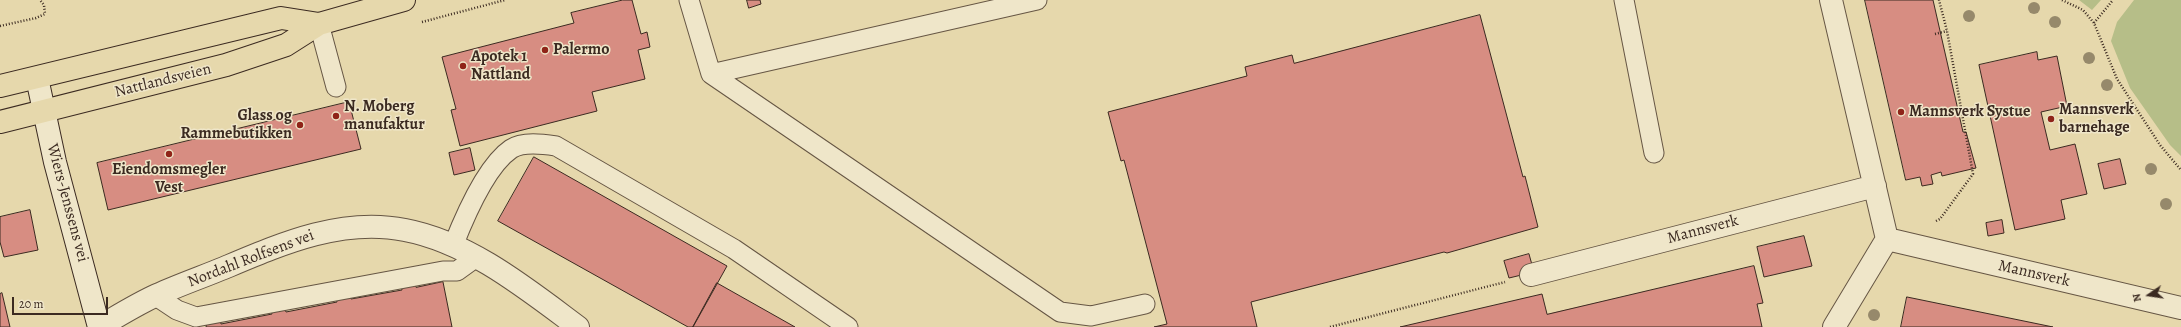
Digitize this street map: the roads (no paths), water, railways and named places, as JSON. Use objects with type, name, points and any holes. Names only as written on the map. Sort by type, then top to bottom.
[{"type":"main road","name":"Nattlandsveien","points":[[0,122],[226,64],[286,45],[319,24],[404,0]]},
{"type":"main road","name":"Nattlandsveien","points":[[0,86],[281,18],[319,24]]},
{"type":"street","points":[[1831,0],[1887,239],[1834,327]]},
{"type":"street","name":"Wiers-Jenssens vei","points":[[37,78],[43,111],[99,327]]},
{"type":"street","name":"Mannsverk","points":[[1531,275],[1875,186]]},
{"type":"street","name":"Nordahl Rolfsens vei","points":[[99,327],[156,296],[280,245],[315,234],[346,228],[380,226],[406,230],[453,246],[530,291],[578,327]]},
{"type":"street","name":"Mannsverk","points":[[1887,239],[2181,308]]},
{"type":"lane","points":[[689,0],[711,74],[1060,312],[1091,316],[1145,304]]},
{"type":"lane","points":[[711,74],[1037,0]]},
{"type":"lane","points":[[1624,0],[1654,153]]},
{"type":"lane","points":[[319,24],[336,87]]},
{"type":"lane","points":[[453,246],[465,215],[495,165],[512,148],[535,143],[556,146],[734,249],[848,327]]},
{"type":"lane","points":[[156,296],[177,310],[196,318],[443,271],[457,271],[475,258]]},
{"type":"place","name":"Palermo","points":[[545,50]]},
{"type":"place","name":"Apotek 1 Nattland","points":[[463,66]]},
{"type":"place","name":"Mannsverk Systue","points":[[1901,112]]},
{"type":"place","name":"N. Moberg manufaktur","points":[[336,116]]},
{"type":"place","name":"Mannsverk barnehage","points":[[2051,119]]},
{"type":"place","name":"Glass og Rammebutikken","points":[[300,125]]},
{"type":"place","name":"Eiendomsmegler Vest","points":[[169,154]]}]
